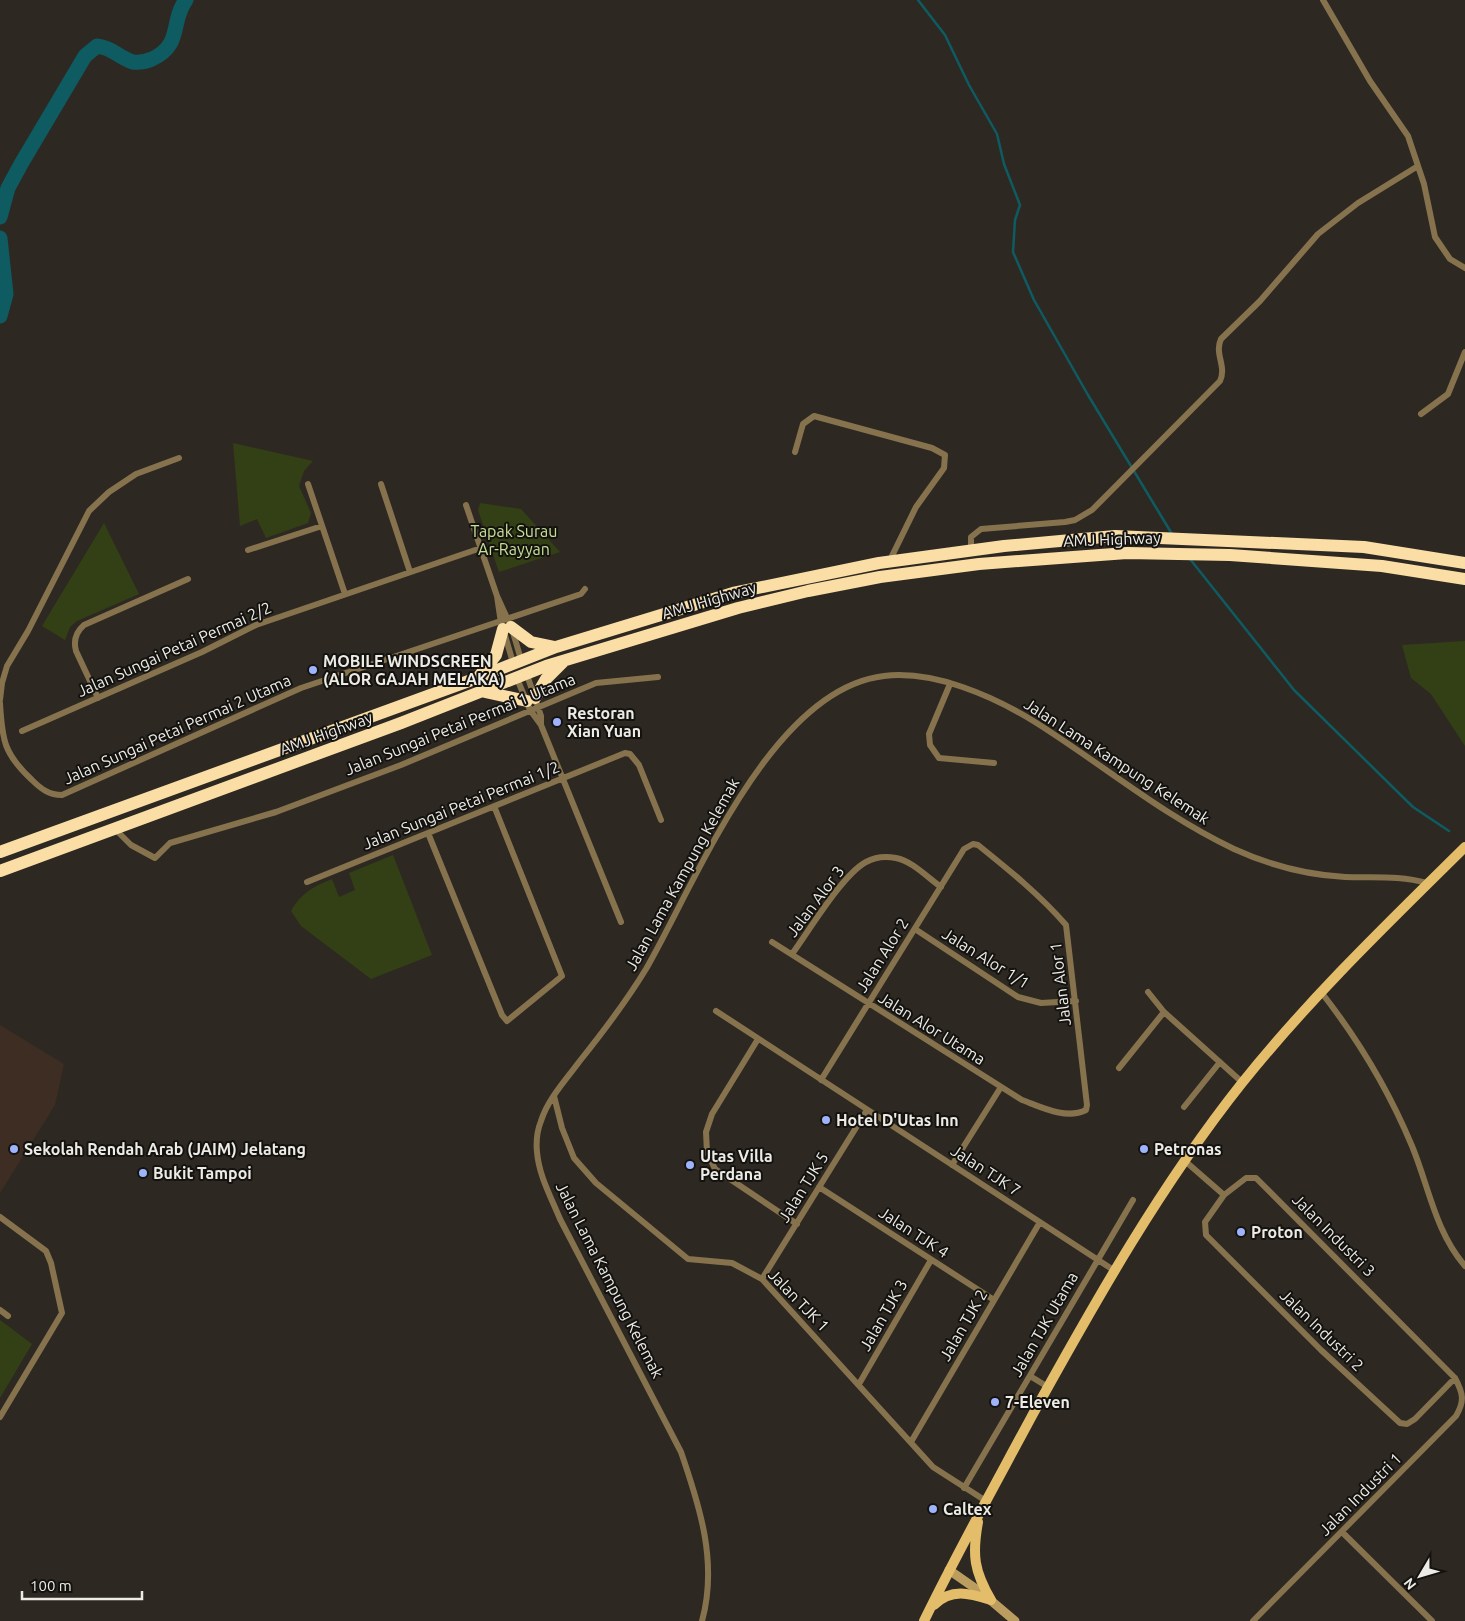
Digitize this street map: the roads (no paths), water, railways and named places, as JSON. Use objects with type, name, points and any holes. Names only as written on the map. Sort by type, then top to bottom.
[{"type":"highway","name":"AMJ Highway","points":[[0,852],[477,678],[556,647],[733,593],[889,562],[971,550],[1115,536],[1364,547],[1465,563]]},
{"type":"highway","name":"AMJ Highway","points":[[0,871],[565,660],[738,608],[808,591],[880,577],[979,564],[1054,557],[1164,553],[1382,566],[1465,579]]},
{"type":"highway","points":[[477,678],[496,655],[505,623],[531,642],[556,647]]},
{"type":"highway","points":[[483,691],[503,694],[533,704],[546,679],[565,660]]},
{"type":"main road","points":[[924,1621],[980,1511],[1048,1387],[1115,1271],[1186,1161],[1243,1083],[1321,992],[1427,883],[1465,847]]},
{"type":"main road","points":[[980,1511],[974,1558],[979,1579],[991,1600]]},
{"type":"main road","points":[[930,1609],[945,1595],[956,1592],[991,1600]]},
{"type":"street","points":[[1323,0],[1366,75],[1408,136],[1418,166],[1435,237],[1450,259],[1465,268]]},
{"type":"street","points":[[971,550],[971,537],[981,529],[1065,522],[1083,516],[1141,463],[1220,382],[1223,368],[1218,345],[1221,339],[1268,292],[1308,244],[1331,222],[1384,186],[1418,166]]},
{"type":"street","points":[[1421,414],[1448,394],[1465,352]]},
{"type":"street","points":[[795,452],[804,424],[814,416],[932,448],[945,455],[944,468],[916,507],[889,562]]},
{"type":"street","points":[[0,702],[2,683],[7,666],[28,631],[89,511],[109,492],[136,474],[179,458]]},
{"type":"street","points":[[308,484],[345,594]]},
{"type":"street","points":[[381,484],[410,572]]},
{"type":"street","points":[[466,505],[522,676],[621,922]]},
{"type":"street","points":[[248,550],[322,526]]},
{"type":"street","name":"Jalan Sungai Petai Permai 2/2","points":[[22,731],[202,652],[256,625],[481,548]]},
{"type":"street","points":[[98,698],[76,651],[74,644],[78,630],[84,625],[188,579]]},
{"type":"street","name":"Jalan Sungai Petai Permai 2 Utama","points":[[0,702],[4,739],[11,760],[45,792],[62,795],[301,688],[505,623],[581,594],[585,589]]},
{"type":"street","points":[[517,661],[533,704]]},
{"type":"street","name":"Jalan Lama Kampung Kelemak","points":[[702,1621],[708,1591],[709,1566],[707,1543],[701,1513],[681,1452],[560,1219],[539,1165],[537,1136],[540,1123],[554,1096],[633,989],[745,788],[789,734],[828,699],[856,683],[870,678],[904,675],[950,684],[977,694],[1033,721],[1154,804],[1250,856],[1277,865],[1313,873],[1344,877],[1406,878],[1427,883]]},
{"type":"street","name":"Jalan Sungai Petai Permai 1 Utama","points":[[114,828],[131,846],[155,858],[170,843],[276,812],[401,765],[533,704],[596,683],[658,677]]},
{"type":"street","points":[[950,684],[929,734],[930,745],[939,758],[994,763]]},
{"type":"street","name":"Jalan Sungai Petai Permai 1/2","points":[[307,882],[625,754],[630,754],[639,765],[661,820]]},
{"type":"street","points":[[428,833],[502,1016],[507,1021],[562,976],[494,806]]},
{"type":"street","name":"Jalan Alor 1","points":[[968,846],[978,845],[1002,864],[1050,906],[1066,924],[1076,1001],[1086,1110]]},
{"type":"street","name":"Jalan Alor 2","points":[[822,1080],[968,846]]},
{"type":"street","name":"Jalan Alor 3","points":[[792,954],[848,877],[864,862],[874,858],[896,858],[906,862],[941,887]]},
{"type":"street","name":"Jalan Alor 1/1","points":[[915,929],[1018,997],[1042,1003],[1076,1001]]},
{"type":"street","name":"Jalan Alor Utama","points":[[772,942],[1022,1100],[1045,1109],[1072,1114],[1086,1110]]},
{"type":"street","points":[[1148,992],[1164,1012],[1243,1083]]},
{"type":"street","points":[[1321,992],[1357,1041],[1396,1109],[1412,1147],[1437,1222],[1451,1248],[1465,1266]]},
{"type":"street","name":"Jalan TJK 7","points":[[716,1011],[1115,1271]]},
{"type":"street","points":[[1119,1068],[1164,1012]]},
{"type":"street","points":[[758,1039],[712,1114],[706,1132],[707,1152],[715,1169],[796,1224]]},
{"type":"street","points":[[1184,1107],[1220,1062]]},
{"type":"street","points":[[952,1165],[1001,1087]]},
{"type":"street","name":"Jalan TJK 1","points":[[554,1096],[562,1128],[574,1158],[596,1183],[688,1259],[732,1263],[762,1279],[933,1467],[986,1501]]},
{"type":"street","name":"Jalan TJK 5","points":[[762,1279],[868,1110]]},
{"type":"street","points":[[1186,1161],[1224,1195]]},
{"type":"street","name":"Jalan Industri 3","points":[[1224,1195],[1246,1178],[1250,1176],[1256,1178],[1455,1378]]},
{"type":"street","name":"Jalan TJK 4","points":[[819,1188],[994,1300]]},
{"type":"street","name":"Jalan Industri 2","points":[[1224,1195],[1205,1222],[1206,1235],[1321,1350],[1400,1423],[1407,1424],[1415,1420],[1455,1378]]},
{"type":"street","name":"Jalan TJK Utama","points":[[964,1488],[1133,1200]]},
{"type":"street","points":[[0,1217],[46,1251],[51,1263],[62,1313],[0,1417]]},
{"type":"street","name":"Jalan TJK 2","points":[[911,1442],[1040,1222]]},
{"type":"street","name":"Jalan TJK 3","points":[[859,1384],[931,1260]]},
{"type":"street","points":[[0,1310],[8,1316]]},
{"type":"street","points":[[1030,1376],[1048,1387]]},
{"type":"street","name":"Jalan Industri 1","points":[[1253,1621],[1456,1416],[1462,1406],[1463,1394],[1455,1378]]},
{"type":"street","points":[[1342,1532],[1432,1621]]},
{"type":"street","points":[[949,1570],[991,1600],[1015,1621]]},
{"type":"waterway","points":[[0,217],[8,188],[85,56],[97,46],[107,48],[133,62],[143,62],[152,59],[168,47],[175,32],[181,8],[186,0]]},
{"type":"waterway","points":[[918,0],[945,35],[969,85],[997,134],[1004,164],[1020,205],[1015,220],[1013,252],[1034,300],[1088,395],[1172,534]]},
{"type":"waterway","points":[[0,238],[6,294],[0,316]]},
{"type":"waterway","points":[[1190,559],[1294,690],[1413,807],[1449,831]]},
{"type":"place","name":"MOBILE WINDSCREEN (ALOR GAJAH MELAKA)","points":[[313,670]]},
{"type":"place","name":"Restoran Xian Yuan","points":[[557,722]]},
{"type":"place","name":"Hotel D'Utas Inn","points":[[826,1120]]},
{"type":"place","name":"Sekolah Rendah Arab (JAIM) Jelatang","points":[[14,1149]]},
{"type":"place","name":"Petronas","points":[[1144,1149]]},
{"type":"place","name":"Utas Villa Perdana","points":[[690,1165]]},
{"type":"place","name":"Bukit Tampoi","points":[[143,1173]]},
{"type":"place","name":"Proton","points":[[1241,1232]]},
{"type":"place","name":"7-Eleven","points":[[995,1402]]},
{"type":"place","name":"Caltex","points":[[933,1509]]},
{"type":"park label","name":"Tapak Surau Ar-Rayyan","points":[[514,540]]}]
